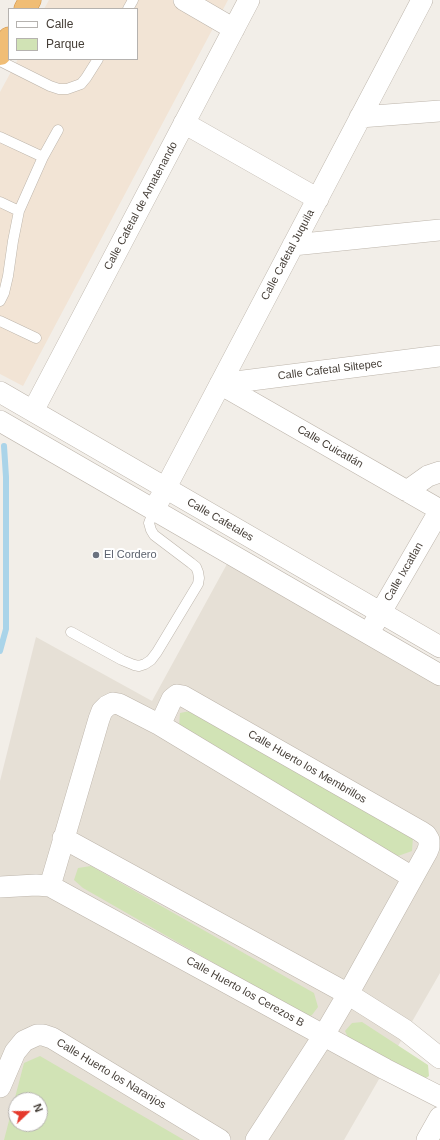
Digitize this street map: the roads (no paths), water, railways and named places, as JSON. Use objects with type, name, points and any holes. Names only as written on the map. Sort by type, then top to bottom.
[{"type":"highway","points":[[0,54],[8,40]]},
{"type":"street","points":[[184,0],[234,29]]},
{"type":"street","name":"Calle Cafetal de Amatenando","points":[[33,411],[249,0]]},
{"type":"street","name":"Calle Cafetal Juquila","points":[[154,510],[422,0]]},
{"type":"street","points":[[360,118],[440,111]]},
{"type":"street","points":[[184,123],[318,199]]},
{"type":"street","points":[[293,245],[440,230]]},
{"type":"street","name":"Calle Cafetal Siltepec","points":[[220,384],[440,356]]},
{"type":"street","name":"Calle Cuicatlán","points":[[220,384],[440,510]]},
{"type":"street","name":"Calle Cafetales","points":[[0,392],[440,647]]},
{"type":"street","points":[[0,421],[440,675]]},
{"type":"street","points":[[407,491],[428,476],[440,472]]},
{"type":"street","name":"Calle Ixcatlan","points":[[369,634],[380,612],[440,510]]},
{"type":"street","name":"Calle Huerto los Membrillos","points":[[160,725],[172,699],[177,696],[182,696],[426,835],[429,840],[427,852],[324,1035]]},
{"type":"street","points":[[0,887],[36,885],[50,886],[98,719],[102,711],[113,703],[119,704],[160,725],[412,878]]},
{"type":"street","points":[[63,838],[348,994],[405,1030],[440,1058]]},
{"type":"street","name":"Calle Huerto los Cerezos B","points":[[50,886],[440,1098]]},
{"type":"street","name":"Calle Huerto los Naranjos","points":[[0,1087],[15,1052],[24,1041],[37,1035],[43,1035],[52,1038],[220,1140]]},
{"type":"street","points":[[256,1140],[324,1035]]},
{"type":"street","points":[[427,1140],[440,1117]]},
{"type":"lane","points":[[0,61],[50,86],[59,89],[67,89],[81,84],[97,60]]},
{"type":"lane","points":[[0,300],[4,293],[8,276],[19,211],[43,157],[58,130]]},
{"type":"lane","points":[[0,136],[43,157]]},
{"type":"lane","points":[[0,202],[19,211]]},
{"type":"lane","points":[[0,321],[36,338]]},
{"type":"lane","points":[[71,632],[134,665],[139,666],[145,664],[151,660],[157,652],[198,584],[199,578],[196,567],[154,535],[149,523],[154,510]]},
{"type":"waterway","points":[[0,651],[6,629],[6,477],[4,446]]},
{"type":"place","name":"El Cordero","points":[[96,555]]}]
